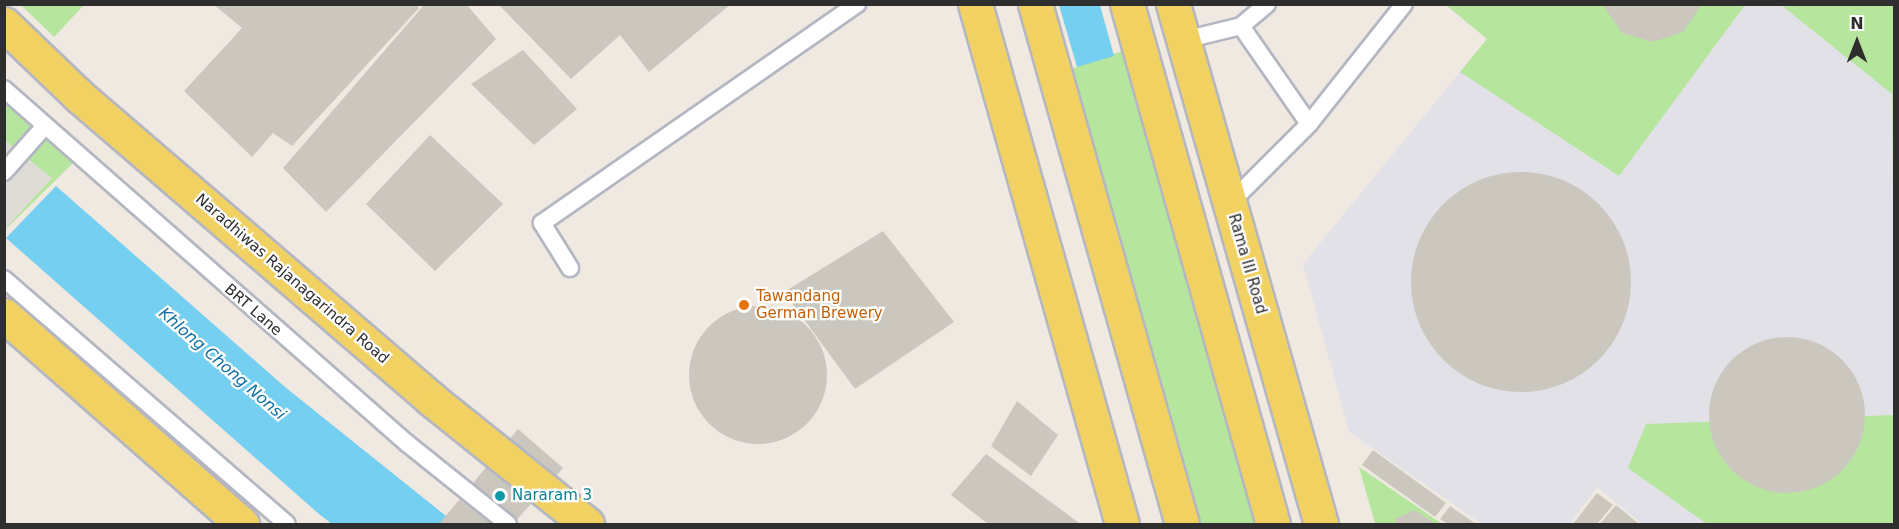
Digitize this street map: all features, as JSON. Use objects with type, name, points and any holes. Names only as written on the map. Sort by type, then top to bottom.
[{"type":"main road","points":[[975,4],[1122,525]]},
{"type":"main road","points":[[1035,4],[1182,525]]},
{"type":"main road","points":[[1127,4],[1273,525]]},
{"type":"main road","name":"Rama III Road","points":[[1173,4],[1321,525]]},
{"type":"main road","name":"Naradhiwas Rajanagarindra Road","points":[[4,24],[79,96],[431,399],[587,525]]},
{"type":"main road","points":[[4,315],[242,525]]},
{"type":"lane","points":[[570,268],[542,223],[857,4]]},
{"type":"lane","points":[[1184,40],[1241,26],[1267,4]]},
{"type":"lane","points":[[1230,203],[1309,124],[1404,4]]},
{"type":"lane","points":[[1241,26],[1309,124]]},
{"type":"lane","name":"BRT Lane","points":[[4,89],[44,127],[508,525]]},
{"type":"lane","points":[[4,172],[44,127]]},
{"type":"lane","points":[[4,279],[287,525]]},
{"type":"shaded area","points":[[1446,5],[1894,5],[1894,524],[1642,524],[1597,487],[1570,524],[1482,524],[1349,432],[1303,264],[1487,39]]},
{"type":"shaded area","points":[[4,140],[52,178],[5,229],[4,229]]},
{"type":"green space","points":[[21,5],[84,5],[54,37]]},
{"type":"green space","points":[[1446,5],[1745,5],[1619,176],[1460,72],[1487,39]]},
{"type":"green space","points":[[1781,5],[1894,5],[1894,323],[1892,94]]},
{"type":"green space","points":[[1145,43],[1279,524],[1185,524],[1065,71]]},
{"type":"green space","points":[[4,97],[74,162],[5,230],[4,230]]},
{"type":"green space","points":[[1894,415],[1894,524],[1707,524],[1628,468],[1646,424]]},
{"type":"green space","points":[[1359,467],[1425,512],[1442,524],[1375,524]]},
{"type":"water","points":[[1059,5],[1100,5],[1114,56],[1077,67]]},
{"type":"water","name":"Khlong Chong Nonsi","points":[[56,186],[285,387],[456,524],[332,524],[319,514],[6,238]]},
{"type":"building","points":[[213,4],[416,4],[419,8],[292,146],[273,133],[252,157],[184,91],[242,28]]},
{"type":"building","points":[[498,4],[731,4],[649,72],[620,35],[571,79]]},
{"type":"building","points":[[1602,4],[1702,4],[1683,32],[1653,42],[1622,33]]},
{"type":"building","points":[[424,5],[467,5],[496,39],[326,212],[283,168]]},
{"type":"building","points":[[523,50],[577,109],[534,145],[471,84]]},
{"type":"building","points":[[430,135],[503,204],[435,271],[366,204]]},
{"type":"building","points":[[1521,172],[1542,174],[1563,180],[1599,204],[1623,240],[1629,261],[1631,282],[1629,303],[1623,324],[1599,360],[1563,384],[1542,390],[1521,392],[1500,390],[1479,384],[1443,360],[1419,324],[1413,303],[1411,282],[1413,261],[1419,240],[1443,204],[1479,180],[1500,174]]},
{"type":"building","points":[[883,231],[954,322],[855,389],[784,292]]},
{"type":"building","points":[[758,306],[784,311],[807,326],[822,349],[827,375],[822,401],[807,424],[784,439],[758,444],[732,439],[709,424],[694,401],[689,375],[694,349],[709,326],[732,311]]},
{"type":"building","points":[[1787,337],[1802,338],[1817,343],[1831,350],[1842,360],[1852,371],[1859,385],[1864,400],[1864,430],[1859,445],[1852,459],[1842,470],[1831,480],[1817,487],[1802,492],[1787,493],[1772,492],[1757,487],[1743,480],[1732,470],[1722,459],[1715,445],[1710,430],[1709,415],[1710,400],[1715,385],[1722,371],[1732,360],[1743,350],[1757,343],[1772,338]]},
{"type":"building","points":[[1017,401],[1058,435],[1031,476],[991,446]]},
{"type":"building","name":"Nararam 3","points":[[518,429],[563,468],[513,524],[439,524]]},
{"type":"building","points":[[1373,450],[1446,503],[1435,517],[1362,465]]},
{"type":"building","points":[[986,454],[1080,524],[988,524],[951,495]]},
{"type":"building","points":[[1597,493],[1613,505],[1597,524],[1573,524]]},
{"type":"building","points":[[1616,505],[1639,524],[1600,524]]},
{"type":"building","points":[[1450,506],[1476,524],[1448,524],[1440,519]]},
{"type":"building","points":[[1415,510],[1436,524],[1396,524],[1395,519]]},
{"type":"place","name":"Tawandang German Brewery","points":[[744,305]]},
{"type":"place","name":"Nararam 3","points":[[500,496]]}]
